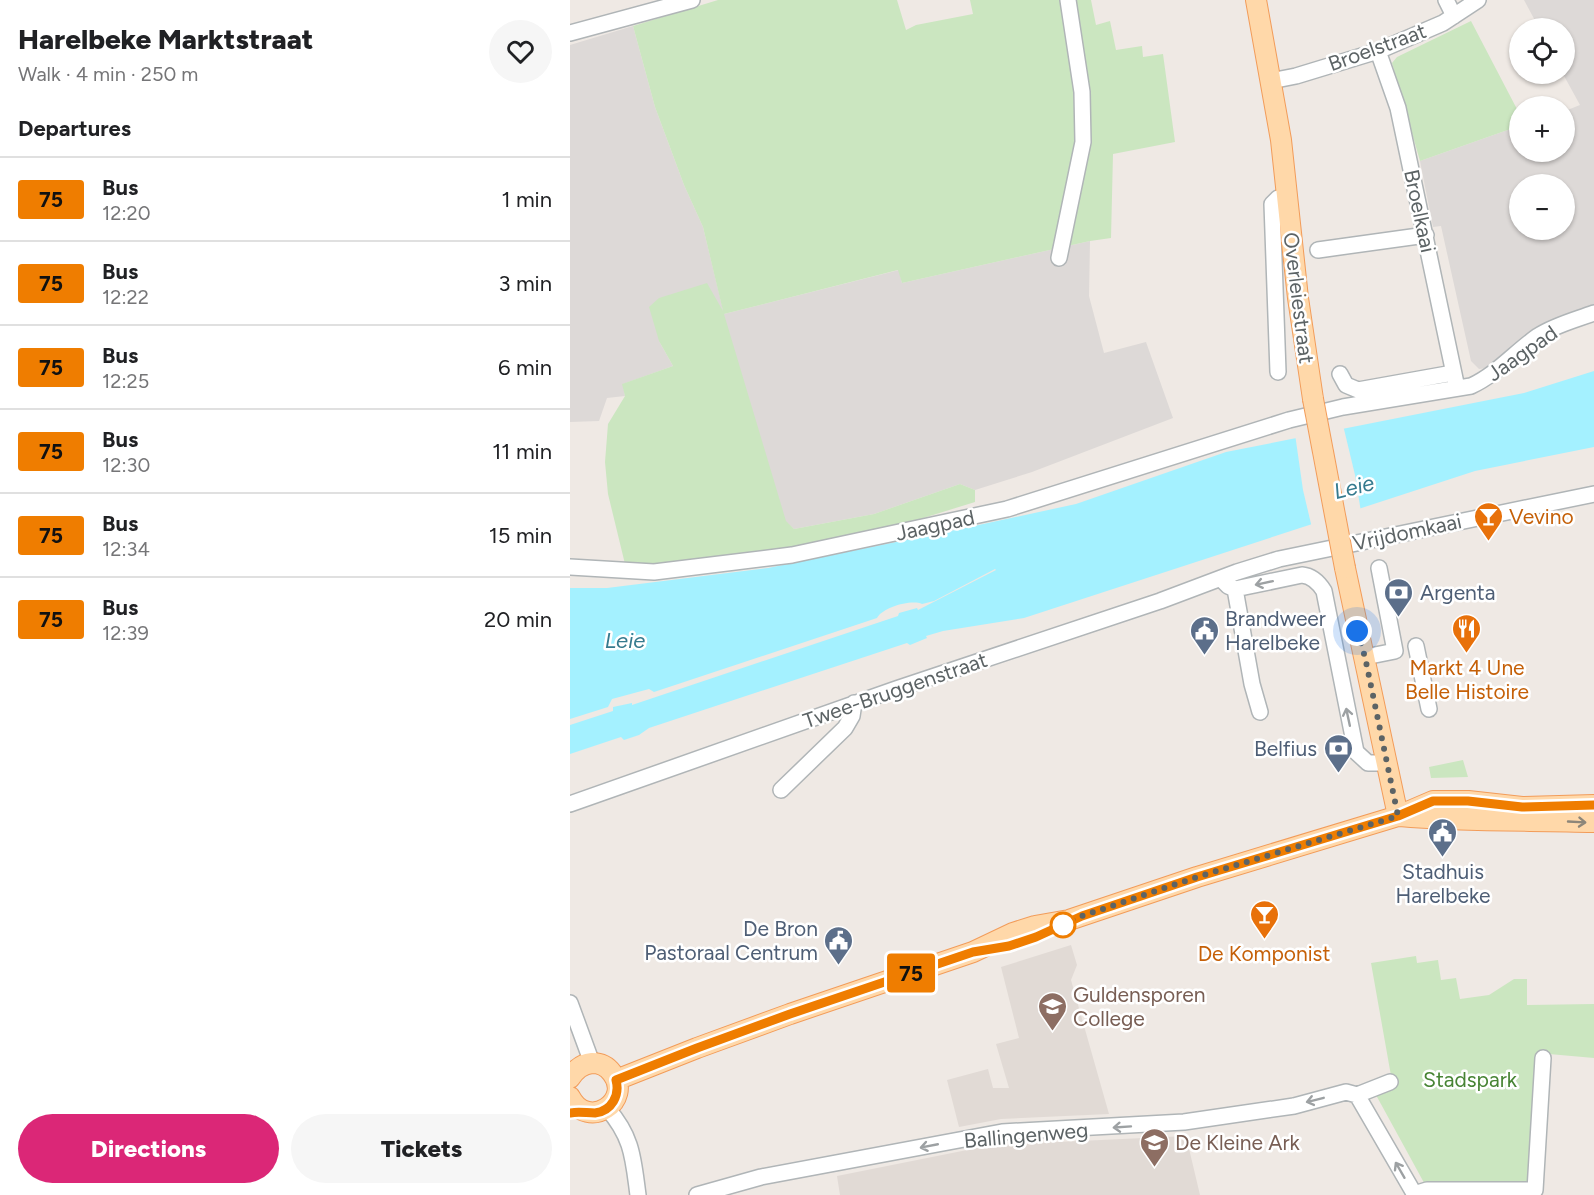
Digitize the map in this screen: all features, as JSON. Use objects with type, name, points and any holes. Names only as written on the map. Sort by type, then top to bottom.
[{"type":"main road","name":"Overleiestraat","points":[[1256,0],[1271,81],[1313,399],[1357,631],[1365,657],[1381,763],[1398,816]]},
{"type":"main road","points":[[616,1080],[790,1014],[973,952],[1006,936],[1035,926],[1082,916],[1197,877],[1398,816],[1433,801],[1468,801],[1522,807],[1594,805]]},
{"type":"main road","points":[[1398,816],[1434,819],[1594,822]]},
{"type":"main road","points":[[570,1097],[577,1112],[594,1113],[607,1108],[616,1097],[616,1080],[607,1067],[592,1063],[579,1067],[571,1076]]},
{"type":"street","points":[[570,33],[692,0]]},
{"type":"street","points":[[1059,258],[1083,142],[1082,92],[1068,0]]},
{"type":"street","points":[[1446,0],[1454,16]]},
{"type":"street","name":"Broelstraat","points":[[1271,81],[1296,76],[1378,51],[1443,23],[1478,0]]},
{"type":"street","name":"Broelkaai","points":[[1378,51],[1398,108],[1457,388]]},
{"type":"street","name":"Overleiestraat","points":[[1278,372],[1272,204],[1278,198],[1287,196]]},
{"type":"street","points":[[1318,250],[1426,236]]},
{"type":"street","name":"Jaagpad","points":[[570,567],[654,572],[792,555],[1007,509],[1289,420],[1343,407],[1472,386],[1485,380],[1540,335],[1557,326],[1594,313]]},
{"type":"street","points":[[1340,374],[1347,385],[1358,390],[1453,373]]},
{"type":"street","name":"Vrijdomkaai","points":[[1221,579],[1279,559],[1594,494]]},
{"type":"street","points":[[1365,657],[1395,651],[1379,568]]},
{"type":"street","points":[[1221,579],[1235,589],[1302,575],[1309,576],[1320,585],[1324,591],[1356,752],[1368,763],[1381,763]]},
{"type":"street","name":"Twee-Bruggenstraat","points":[[570,804],[854,704],[1160,602],[1221,579]]},
{"type":"street","points":[[1235,589],[1252,684],[1260,712]]},
{"type":"street","points":[[1416,646],[1429,709]]},
{"type":"street","points":[[781,790],[845,728],[852,716],[854,704]]},
{"type":"street","points":[[570,1003],[592,1063]]},
{"type":"street","points":[[1358,1095],[1415,1194],[1426,1190],[1535,1190],[1543,1059]]},
{"type":"street","name":"Ballingenweg","points":[[697,1195],[761,1178],[1002,1132],[1185,1122],[1294,1106],[1346,1092],[1358,1095],[1390,1082]]},
{"type":"street","points":[[607,1108],[620,1122],[628,1138],[638,1195]]},
{"type":"shaded area","points":[[1524,0],[1594,0],[1594,307],[1487,368],[1479,369],[1471,361],[1441,226],[1433,227],[1420,161],[1509,130],[1509,162],[1575,162],[1575,107],[1580,105],[1568,84],[1575,84],[1575,18],[1534,18]]},
{"type":"shaded area","points":[[633,26],[655,107],[684,185],[703,227],[724,314],[899,270],[902,283],[1090,241],[1089,296],[1104,353],[1146,342],[1173,418],[1032,472],[975,490],[960,484],[874,514],[794,529],[786,522],[659,341],[673,366],[623,384],[625,396],[607,398],[599,421],[570,422],[570,45]]},
{"type":"shaded area","name":"Guldensporen College","points":[[1071,945],[1077,965],[1071,980],[1109,1114],[1001,1119],[959,1127],[947,1080],[988,1069],[993,1088],[1009,1088],[996,1044],[1019,1038],[1001,967]]},
{"type":"shaded area","points":[[1186,1136],[1200,1195],[840,1195],[837,1176],[992,1145]]},
{"type":"green space","points":[[718,0],[897,0],[906,30],[916,25],[973,14],[970,0],[1091,0],[1096,25],[1110,21],[1116,50],[1142,46],[1143,57],[1163,54],[1175,142],[1113,154],[1111,238],[902,283],[898,270],[724,314],[786,521],[794,529],[874,514],[960,484],[975,490],[975,502],[904,524],[787,548],[682,563],[625,564],[608,494],[605,462],[608,424],[625,396],[622,384],[673,366],[659,341],[649,307],[659,298],[707,283],[723,311],[703,227],[684,185],[655,107],[633,26]]},
{"type":"green space","points":[[1471,21],[1510,96],[1509,130],[1420,161],[1392,63],[1397,57]]},
{"type":"green space","points":[[1463,760],[1468,777],[1431,778],[1429,767]]},
{"type":"green space","name":"Stadspark","points":[[1416,956],[1417,963],[1438,960],[1441,980],[1456,978],[1460,999],[1489,995],[1514,979],[1527,979],[1527,1005],[1594,1004],[1594,1058],[1549,1054],[1538,1191],[1428,1190],[1376,1095],[1393,1087],[1371,963]]},
{"type":"water","name":"Leie","points":[[1594,371],[1594,447],[1475,471],[1024,618],[943,631],[926,636],[927,638],[910,645],[907,643],[649,728],[639,735],[624,740],[621,737],[570,754],[570,725],[613,711],[613,707],[632,703],[632,705],[898,616],[899,613],[917,608],[918,610],[996,570],[934,601],[898,605],[885,610],[877,618],[654,692],[649,689],[612,699],[608,707],[570,719],[570,588],[607,588],[768,568],[960,529],[1076,504],[1226,452],[1524,393]]},
{"type":"pier","points":[[1343,425],[1361,512],[1312,528],[1303,490],[1295,434]]},
{"type":"bus line","name":"75","points":[[570,1113],[585,1111],[594,1113],[611,1105],[616,1097],[618,1087],[616,1080],[790,1014],[973,952],[1009,946],[1036,937],[1082,916],[1197,877],[1398,816],[1433,801],[1468,801],[1522,807],[1594,805]]},
{"type":"place","name":"Vevino","points":[[1488,542]]},
{"type":"place","name":"Argenta","points":[[1399,618]]},
{"type":"place","name":"Markt 4 Une Belle Histoire","points":[[1467,654]]},
{"type":"place","name":"Brandweer Harelbeke","points":[[1204,656]]},
{"type":"place","name":"Belfius","points":[[1338,774]]},
{"type":"place","name":"Stadhuis Harelbeke","points":[[1443,858]]},
{"type":"place","name":"De Komponist","points":[[1264,940]]},
{"type":"place","name":"De Bron Pastoraal Centrum","points":[[839,966]]},
{"type":"place","name":"Guldensporen College","points":[[1052,1032]]},
{"type":"place","name":"De Kleine Ark","points":[[1154,1168]]},
{"type":"route","points":[[1063,925],[1082,916],[1197,877],[1398,816],[1365,657],[1357,631]]}]
